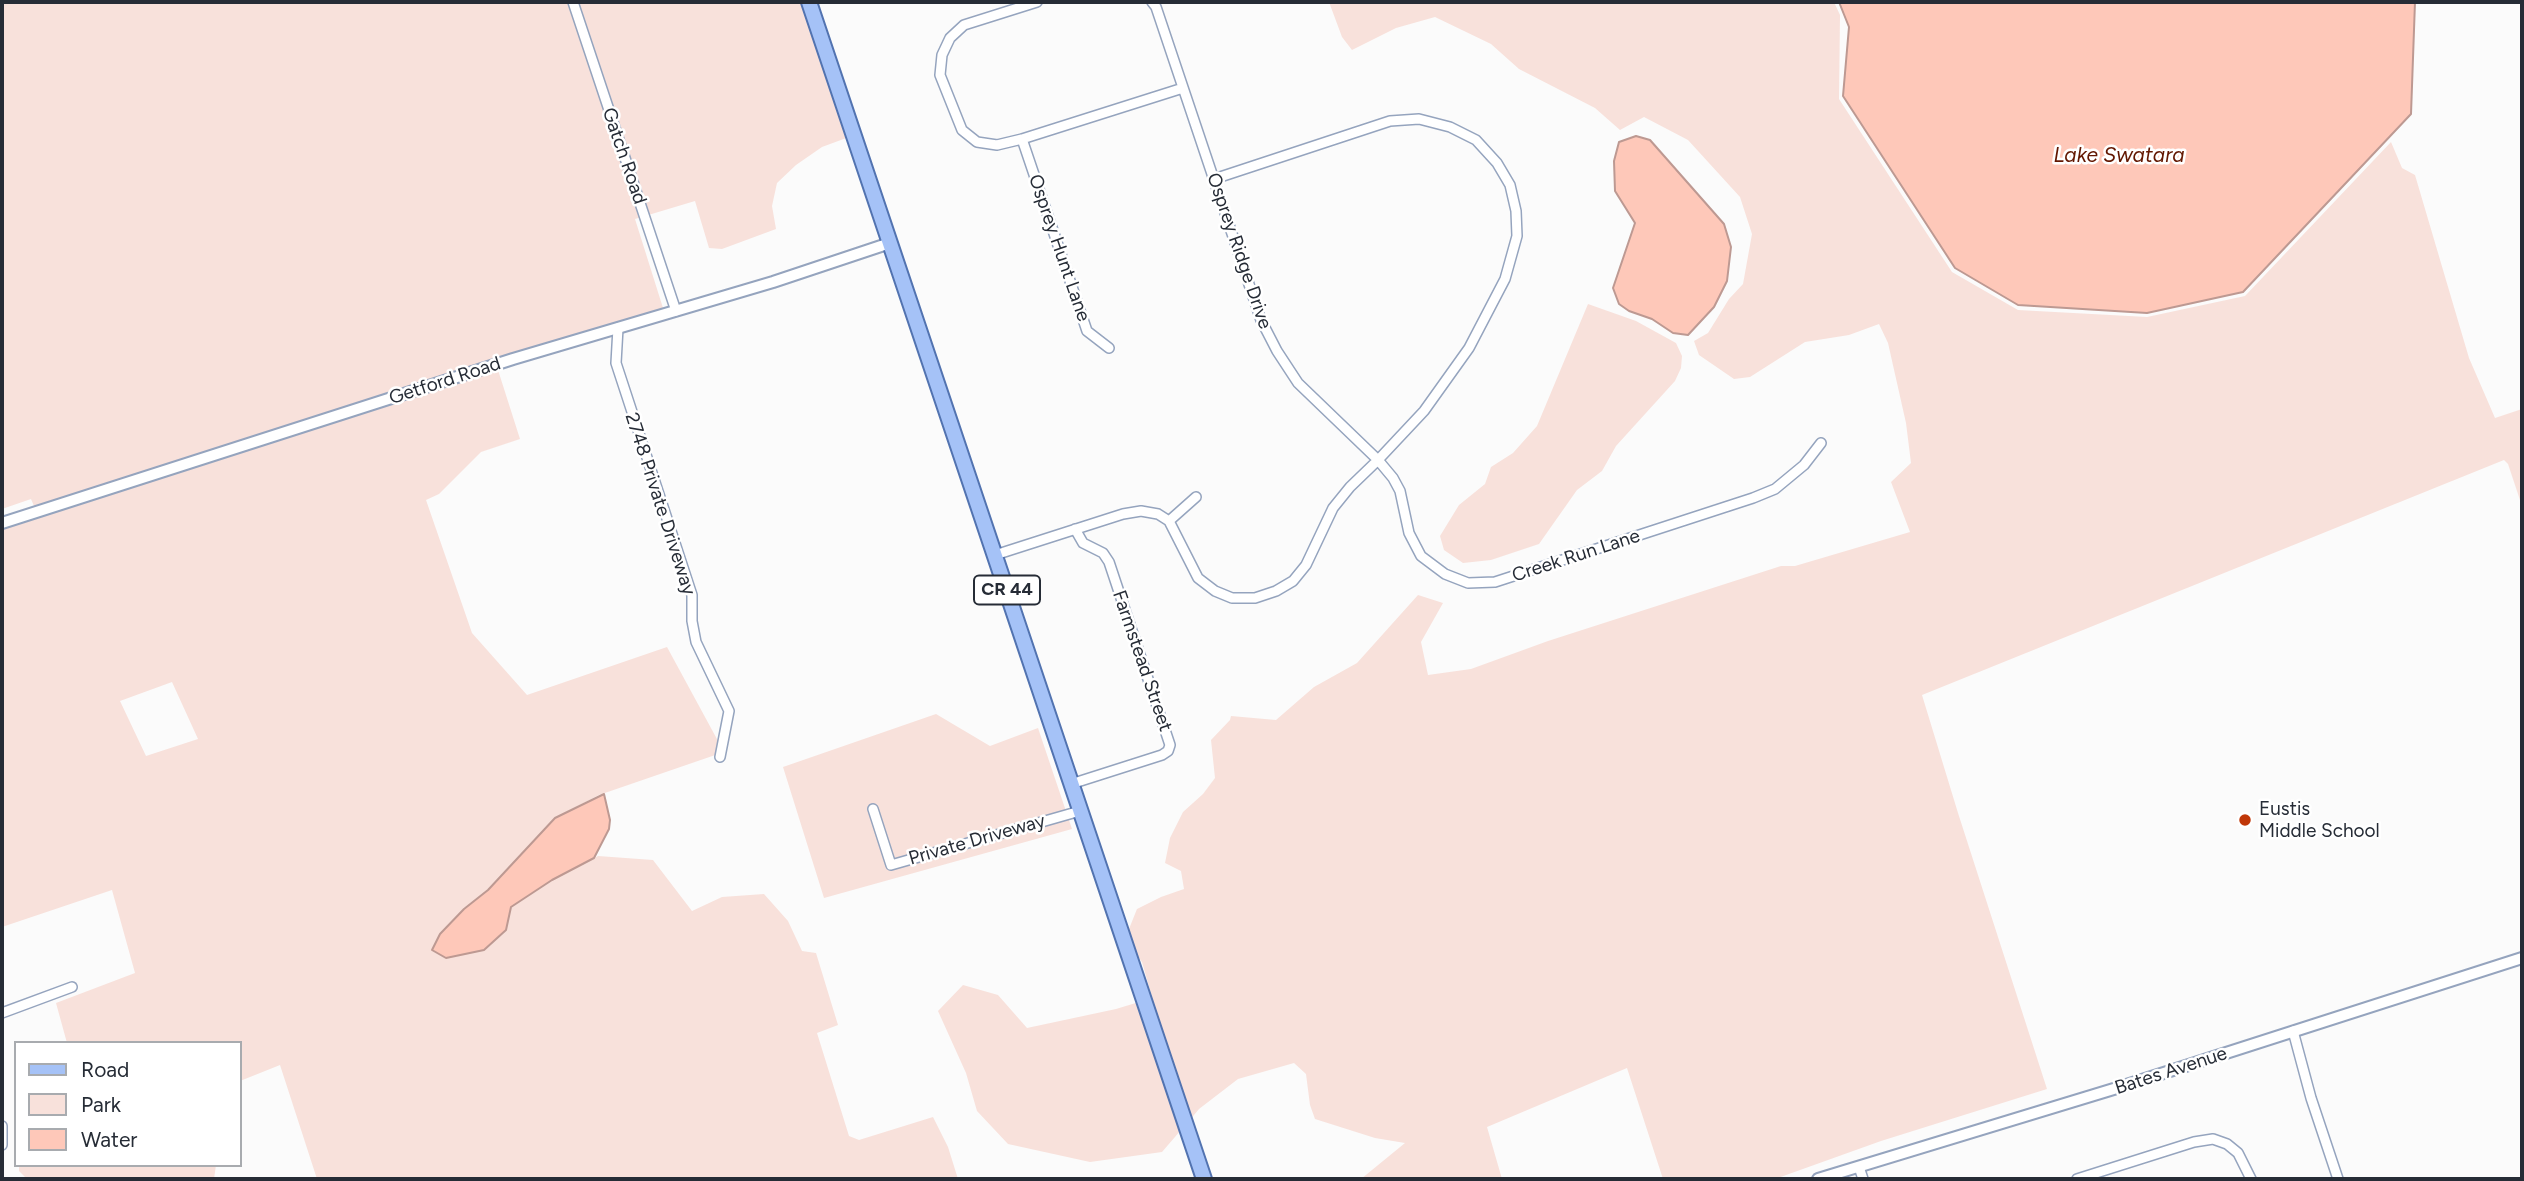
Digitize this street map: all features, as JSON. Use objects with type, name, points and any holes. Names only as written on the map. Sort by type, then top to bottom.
[{"type":"main road","name":"CR 44","points":[[809,2],[1204,1179]]},
{"type":"street","name":"Gatch Road","points":[[573,2],[676,310]]},
{"type":"street","points":[[1037,2],[964,25],[950,38],[942,55],[940,75],[962,130],[977,142],[997,145],[1022,139],[1183,88]]},
{"type":"street","name":"Osprey Ridge Drive","points":[[1152,2],[1156,7],[1261,320],[1298,383],[1378,460]]},
{"type":"street","points":[[995,555],[1123,514],[1141,511],[1158,514],[1169,521],[1198,578],[1215,591],[1232,598],[1255,598],[1276,592],[1293,581],[1306,565],[1333,508],[1424,411],[1469,348],[1505,279],[1517,236],[1516,211],[1510,185],[1497,163],[1476,140],[1450,127],[1419,119],[1390,121],[1213,179]]},
{"type":"street","name":"Osprey Hunt Lane","points":[[1022,139],[1087,331],[1109,348]]},
{"type":"street","name":"Getford Road","points":[[2,523],[513,359],[890,243]]},
{"type":"street","name":"2748 Private Driveway","points":[[618,328],[616,363],[692,594],[692,621],[696,642],[729,711],[720,757]]},
{"type":"street","name":"Creek Run Lane","points":[[1378,460],[1400,491],[1409,533],[1421,556],[1444,574],[1468,583],[1495,582],[1775,489],[1804,465],[1821,443]]},
{"type":"street","points":[[1169,521],[1196,497]]},
{"type":"street","name":"Farmstead Street","points":[[1072,784],[1162,755],[1168,751],[1170,745],[1109,562],[1103,553],[1083,543],[1075,529]]},
{"type":"street","name":"Private Driveway","points":[[873,809],[891,865],[1080,811]]},
{"type":"street","name":"Bates Avenue","points":[[1818,1179],[2118,1088],[2522,958]]},
{"type":"street","points":[[2,1013],[72,987]]},
{"type":"street","points":[[2293,1031],[2338,1179]]},
{"type":"street","points":[[2,1126],[2,1143]]},
{"type":"street","points":[[2077,1179],[2194,1142],[2213,1139],[2227,1144],[2238,1153],[2251,1179]]},
{"type":"street","points":[[1859,1167],[1863,1179]]},
{"type":"green space","points":[[2,2],[804,2],[849,137],[822,147],[796,165],[777,183],[772,206],[776,229],[722,249],[709,248],[695,201],[635,219],[663,308],[34,506],[31,499],[2,509]]},
{"type":"green space","points":[[1329,2],[1834,2],[1840,15],[1839,99],[1952,272],[2018,310],[2147,317],[2245,296],[2391,142],[2402,168],[2415,175],[2469,358],[2495,418],[2522,409],[2522,506],[2508,464],[2504,460],[1922,695],[2047,1089],[1881,1141],[1775,1179],[1663,1179],[1627,1068],[1487,1127],[1502,1179],[1361,1179],[1405,1143],[1375,1138],[1315,1119],[1310,1105],[1306,1074],[1294,1063],[1238,1079],[1199,1109],[1189,1121],[1149,999],[1152,997],[1142,962],[1132,948],[1129,929],[1137,909],[1184,889],[1181,871],[1165,863],[1170,838],[1183,812],[1203,794],[1215,778],[1211,740],[1231,716],[1276,720],[1314,687],[1357,663],[1418,595],[1443,603],[1421,642],[1428,675],[1471,669],[1548,641],[1781,566],[1795,566],[1910,532],[1891,482],[1911,463],[1906,423],[1888,343],[1879,324],[1849,335],[1805,342],[1750,377],[1734,379],[1699,355],[1694,341],[1708,333],[1729,299],[1743,284],[1752,234],[1740,197],[1688,140],[1644,117],[1620,130],[1595,108],[1519,69],[1491,44],[1435,17],[1396,28],[1352,50],[1342,37]]},
{"type":"green space","points":[[1588,304],[1636,321],[1676,343],[1682,356],[1681,368],[1675,381],[1616,446],[1602,471],[1577,490],[1539,544],[1491,560],[1463,563],[1444,550],[1440,536],[1459,505],[1485,484],[1491,467],[1513,453],[1537,426]]},
{"type":"green space","points":[[498,370],[520,439],[481,452],[439,494],[426,500],[472,633],[527,695],[667,647],[724,752],[599,795],[555,818],[488,890],[464,909],[506,930],[511,907],[552,880],[598,856],[653,860],[692,911],[722,897],[764,894],[788,921],[802,951],[816,953],[838,1025],[817,1033],[849,1136],[859,1140],[933,1117],[948,1147],[958,1179],[317,1179],[280,1065],[242,1080],[242,1041],[66,1041],[56,1003],[135,973],[112,890],[2,927],[2,529]],"holes":[[[172,682],[198,739],[146,756],[120,701]]]},
{"type":"green space","points":[[936,714],[990,746],[1038,728],[1072,829],[824,898],[783,767]]},
{"type":"green space","points":[[963,985],[998,995],[1027,1028],[1139,1002],[1181,1130],[1162,1152],[1090,1162],[1008,1144],[977,1111],[966,1073],[938,1011]]},
{"type":"green space","points":[[19,1167],[216,1167],[214,1179],[27,1179],[19,1171]]},
{"type":"water","name":"Lake Swatara","points":[[1839,2],[2415,2],[2411,114],[2243,292],[2147,313],[2018,305],[1955,268],[1843,96],[1849,27]]},
{"type":"water","points":[[1636,136],[1650,140],[1724,224],[1731,247],[1727,281],[1714,307],[1688,335],[1673,333],[1652,319],[1629,311],[1619,304],[1613,288],[1635,223],[1615,191],[1614,161],[1619,142]]},
{"type":"water","points":[[604,794],[610,820],[609,829],[594,858],[552,880],[511,907],[506,930],[484,950],[446,958],[432,950],[440,934],[464,909],[488,890],[555,818]]},
{"type":"place","name":"Eustis Middle School","points":[[2245,820]]}]
